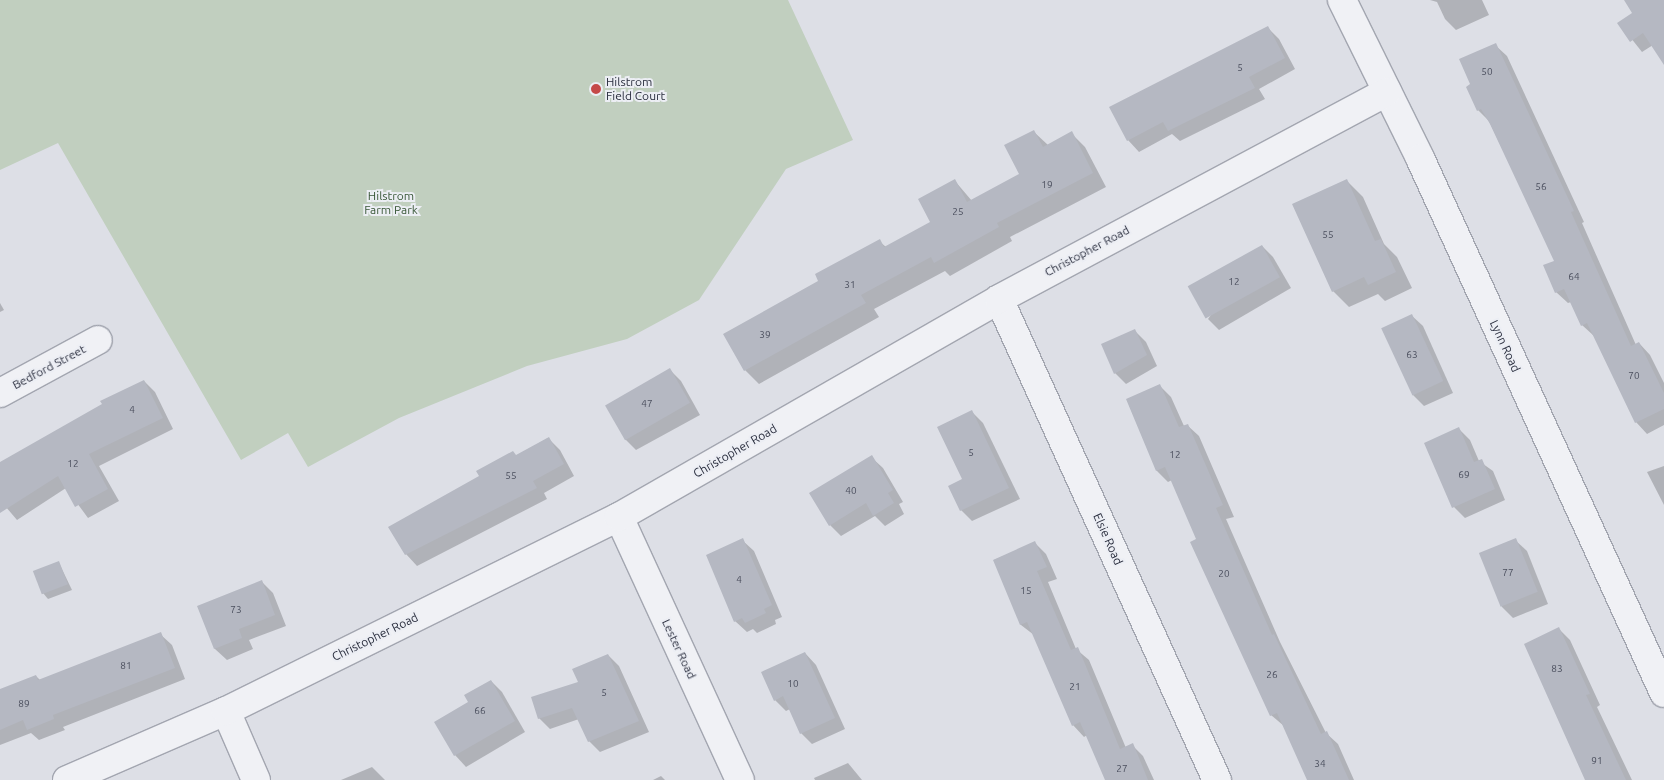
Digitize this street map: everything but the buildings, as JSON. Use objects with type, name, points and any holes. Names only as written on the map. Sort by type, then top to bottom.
[{"type":"street","name":"Lynn Road","points":[[1342,0],[1387,92],[1664,693]]},
{"type":"street","name":"Christopher Road","points":[[67,780],[226,711],[618,517],[999,298],[1387,92]]},
{"type":"street","name":"Elsie Road","points":[[999,298],[1217,780]]},
{"type":"street","name":"Bedford Street","points":[[0,393],[98,340]]},
{"type":"street","name":"Lester Road","points":[[618,517],[740,780]]},
{"type":"street","points":[[226,711],[256,780]]},
{"type":"green space","name":"Hilstrom Farm Park","points":[[0,0],[788,0],[853,140],[786,169],[699,300],[627,339],[527,366],[399,418],[308,467],[288,433],[241,460],[58,143],[0,170]]},
{"type":"place","name":"Hilstrom Field Court","points":[[596,89]]}]
